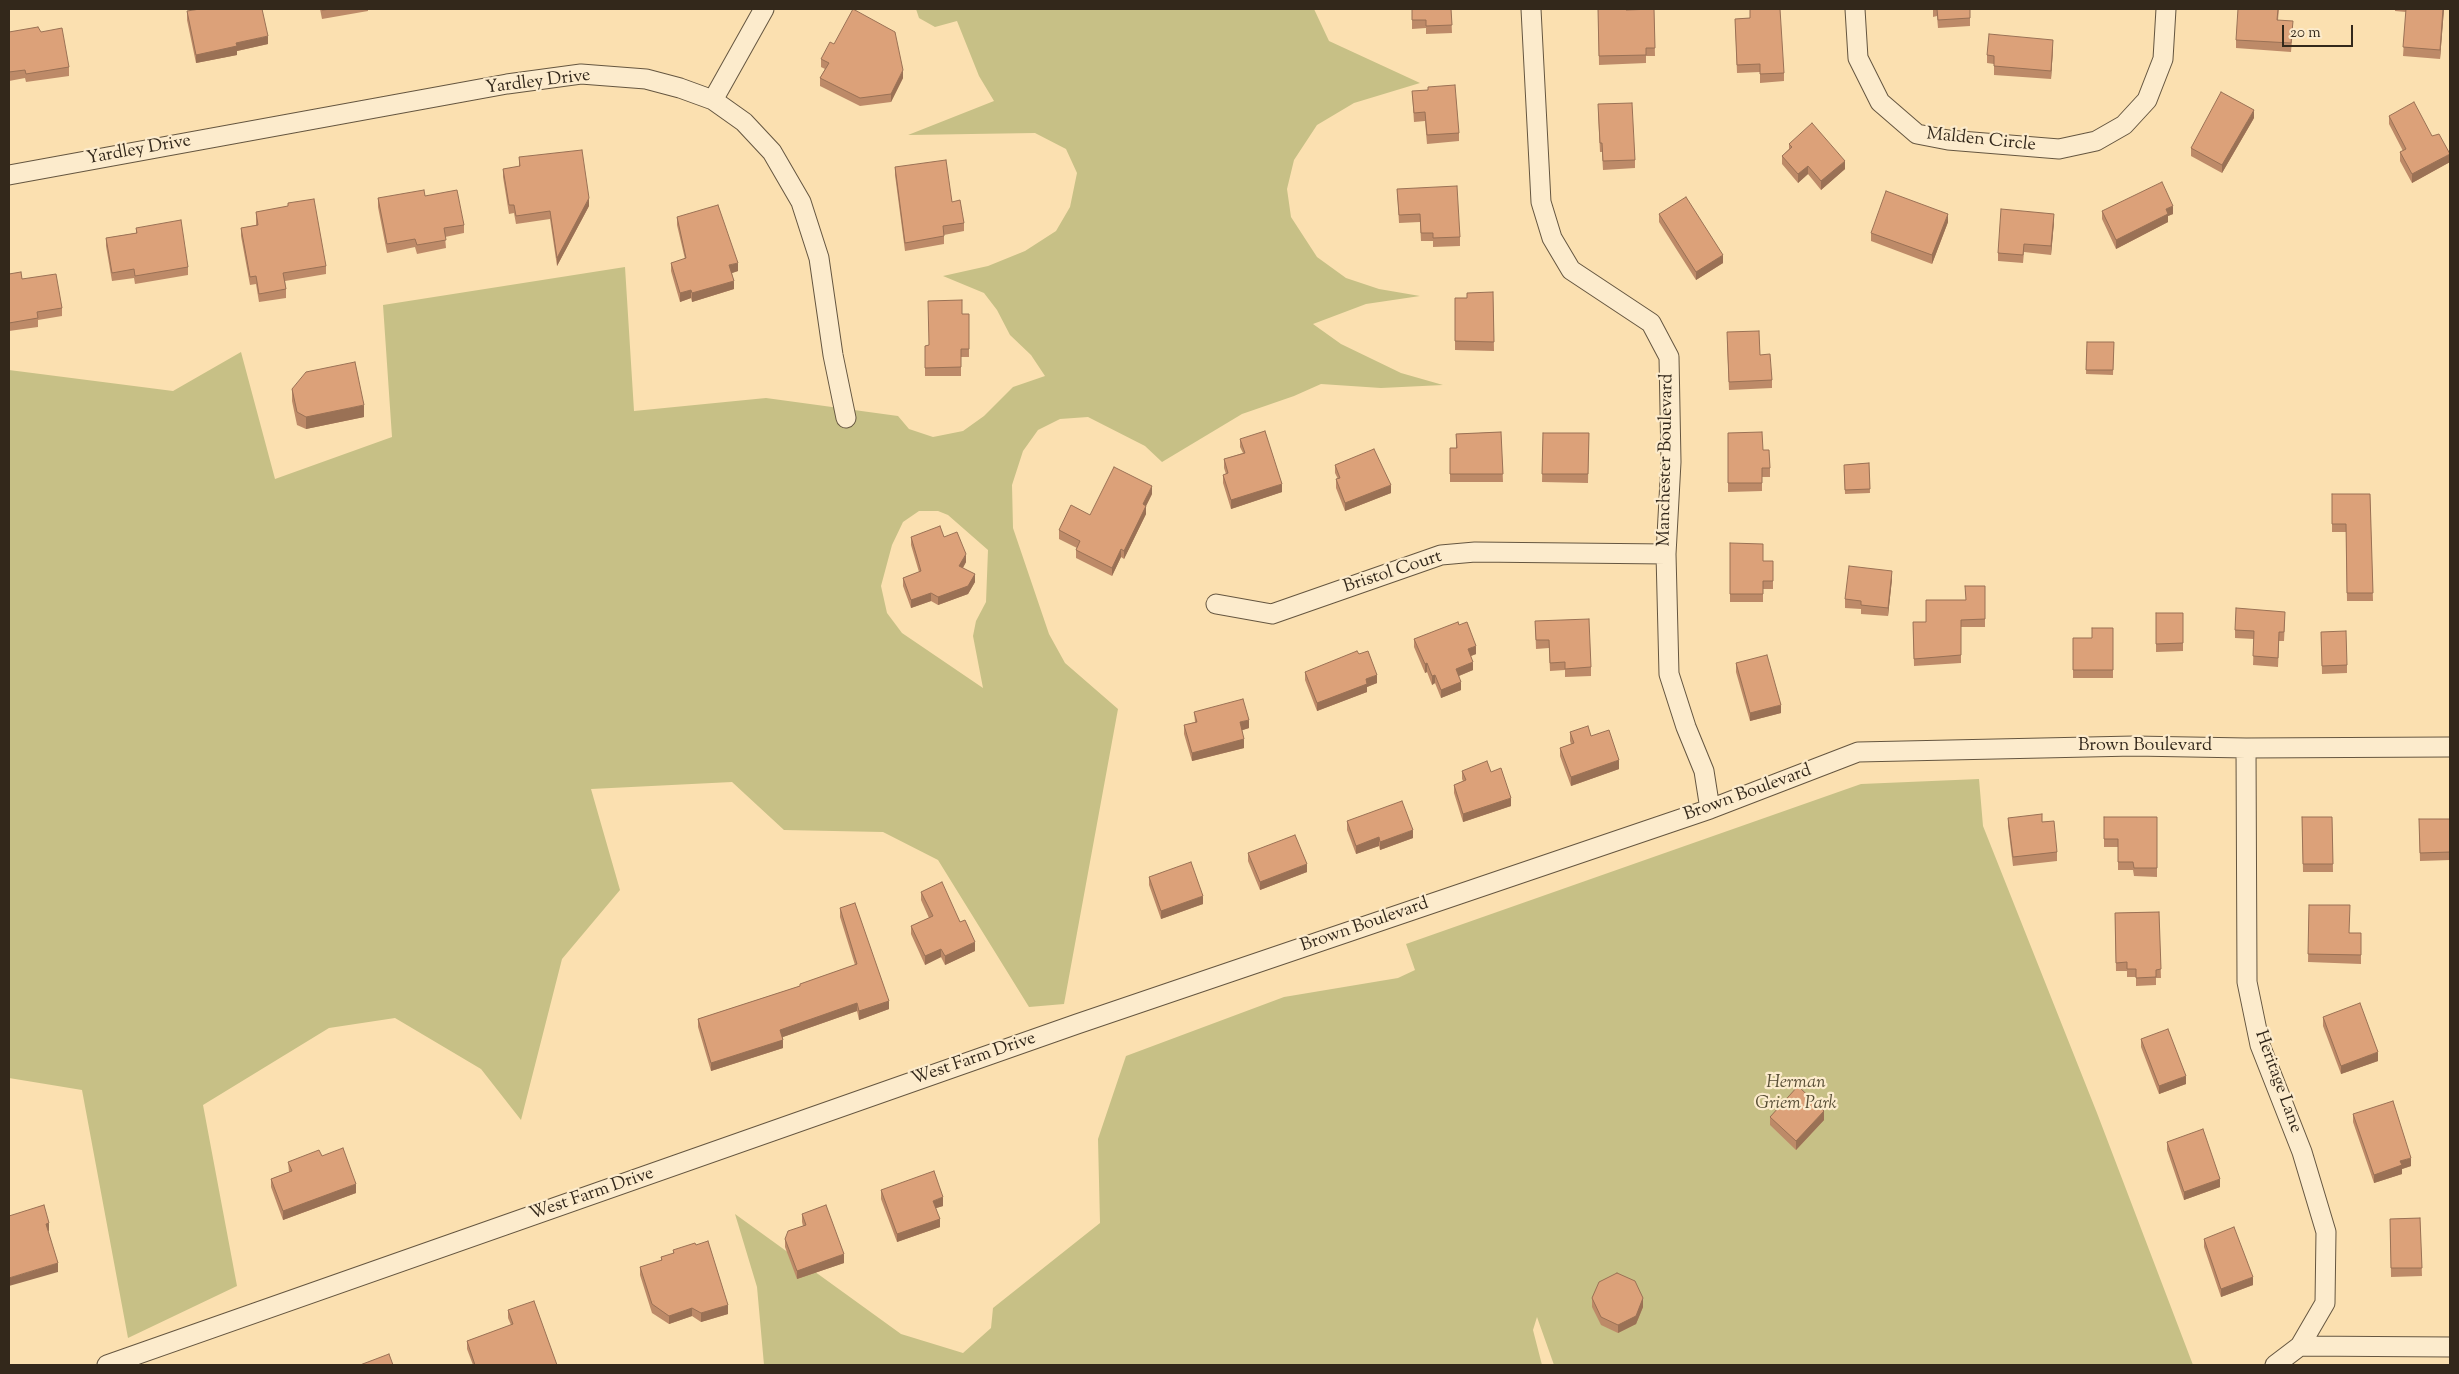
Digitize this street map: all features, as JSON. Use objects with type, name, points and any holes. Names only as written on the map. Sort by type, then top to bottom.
[{"type":"street","points":[[713,100],[764,9]]},
{"type":"street","name":"Manchester Boulevard","points":[[1532,9],[1541,202],[1552,238],[1571,270],[1651,323],[1668,357],[1671,462],[1666,554],[1669,674],[1686,727],[1704,771],[1710,809]]},
{"type":"street","name":"Malden Circle","points":[[1855,9],[1858,58],[1880,102],[1918,134],[1948,140],[2059,149],[2096,141],[2124,125],[2147,100],[2163,59],[2166,9]]},
{"type":"street","name":"Yardley Drive","points":[[9,175],[507,84],[581,74],[646,80],[713,100],[744,122],[772,152],[801,202],[819,258],[833,355],[846,418]]},
{"type":"street","name":"Bristol Court","points":[[1216,604],[1272,614],[1441,555],[1474,552],[1666,554]]},
{"type":"street","name":"Brown Boulevard","points":[[1077,1024],[1710,809],[1858,752],[2134,746],[2246,748],[2450,747]]},
{"type":"street","name":"Heritage Lane","points":[[2246,748],[2247,982],[2260,1045],[2302,1152],[2326,1232],[2325,1304],[2300,1346]]},
{"type":"street","name":"West Farm Drive","points":[[107,1365],[1077,1024]]},
{"type":"street","points":[[2275,1365],[2300,1346],[2450,1347]]},
{"type":"green space","points":[[916,9],[1314,9],[1329,41],[1420,83],[1354,103],[1317,125],[1294,160],[1287,189],[1291,217],[1317,257],[1346,278],[1379,289],[1420,296],[1366,304],[1313,324],[1341,344],[1401,373],[1443,385],[1381,388],[1321,384],[1294,396],[1242,414],[1162,462],[1145,446],[1088,417],[1060,419],[1038,430],[1023,451],[1012,485],[1013,528],[1049,634],[1065,663],[1118,709],[1064,1004],[1029,1007],[938,860],[883,832],[784,830],[732,782],[591,789],[620,890],[562,959],[521,1120],[481,1069],[395,1018],[329,1028],[203,1105],[237,1286],[128,1338],[82,1090],[9,1078],[9,370],[173,391],[241,352],[275,479],[392,437],[383,305],[625,267],[634,411],[766,398],[898,416],[909,429],[933,437],[963,431],[984,416],[1013,387],[1045,376],[1031,355],[1010,335],[997,310],[984,293],[943,276],[988,266],[1025,251],[1056,231],[1070,207],[1077,173],[1066,149],[1035,133],[908,135],[994,101],[979,76],[957,21],[935,27],[919,18]],"holes":[[[919,511],[938,511],[948,515],[988,550],[986,602],[976,621],[973,636],[983,688],[902,633],[887,613],[881,586],[892,545],[903,522]]]},
{"type":"green space","name":"Herman Griem Park","points":[[1979,779],[1983,826],[2097,1113],[2193,1365],[1554,1365],[1537,1317],[1533,1330],[1542,1365],[764,1365],[757,1287],[735,1214],[901,1334],[963,1353],[991,1328],[993,1308],[1100,1223],[1098,1139],[1126,1056],[1284,997],[1398,978],[1415,970],[1406,944],[1861,784]]},
{"type":"building","points":[[200,9],[262,9],[268,36],[236,43],[237,46],[196,55],[187,11]]},
{"type":"building","points":[[853,9],[895,32],[903,70],[891,94],[860,98],[820,78],[829,63],[821,59],[830,42],[834,44]]},
{"type":"building","points":[[1412,9],[1451,9],[1452,25],[1426,26],[1426,20],[1412,20]]},
{"type":"building","points":[[1598,9],[1654,9],[1655,48],[1646,48],[1646,55],[1599,56]]},
{"type":"building","points":[[1750,9],[1780,9],[1784,73],[1760,74],[1760,64],[1737,65],[1735,19],[1750,18]]},
{"type":"building","points":[[1937,9],[1970,9],[1970,18],[1938,20]]},
{"type":"building","points":[[2238,9],[2278,9],[2277,20],[2293,21],[2291,43],[2236,40]]},
{"type":"building","points":[[2406,9],[2443,9],[2440,50],[2403,47]]},
{"type":"building","points":[[38,27],[41,32],[62,28],[69,67],[26,74],[25,70],[9,72],[9,32]]},
{"type":"building","points":[[1989,34],[2053,40],[2051,71],[1994,66],[1994,56],[1987,55]]},
{"type":"building","points":[[1455,85],[1459,133],[1427,135],[1425,112],[1414,113],[1412,91],[1428,90],[1428,87]]},
{"type":"building","points":[[2221,92],[2254,110],[2222,165],[2191,148]]},
{"type":"building","points":[[2414,102],[2432,136],[2439,134],[2450,154],[2412,174],[2400,152],[2406,149],[2389,116]]},
{"type":"building","points":[[1632,103],[1635,160],[1603,161],[1598,104]]},
{"type":"building","points":[[1812,123],[1845,161],[1821,181],[1808,166],[1798,174],[1782,156],[1792,147],[1789,144]]},
{"type":"building","points":[[582,150],[589,198],[557,258],[550,211],[516,216],[514,205],[509,205],[503,169],[520,166],[519,157]]},
{"type":"building","points":[[946,160],[952,202],[960,200],[964,223],[943,226],[944,236],[905,243],[895,167]]},
{"type":"building","points":[[2162,182],[2173,206],[2166,209],[2168,214],[2116,240],[2102,211]]},
{"type":"building","points":[[1457,186],[1460,237],[1433,238],[1433,233],[1421,233],[1420,214],[1399,215],[1397,189]]},
{"type":"building","points":[[424,190],[425,196],[457,190],[464,225],[444,228],[446,240],[417,245],[415,239],[387,244],[378,198]]},
{"type":"building","points":[[1886,191],[1948,214],[1932,255],[1871,233]]},
{"type":"building","points":[[1686,197],[1723,255],[1696,272],[1659,214]]},
{"type":"building","points":[[314,199],[326,266],[283,273],[286,289],[259,294],[256,276],[250,277],[241,228],[258,225],[256,212],[288,206],[288,203]]},
{"type":"building","points":[[718,205],[738,263],[729,265],[734,281],[692,293],[691,290],[680,293],[671,263],[686,258],[677,217]]},
{"type":"building","points":[[2001,209],[2054,214],[2051,246],[2024,244],[2023,255],[1998,253]]},
{"type":"building","points":[[181,220],[188,267],[135,276],[134,269],[112,273],[106,238],[137,233],[136,228]]},
{"type":"building","points":[[21,272],[22,279],[56,274],[62,308],[37,312],[38,318],[9,323],[9,274]]},
{"type":"building","points":[[1493,292],[1494,342],[1455,341],[1455,298],[1467,298],[1467,293]]},
{"type":"building","points":[[962,300],[962,314],[969,314],[969,349],[961,349],[961,367],[925,368],[925,346],[929,345],[928,301]]},
{"type":"building","points":[[1759,331],[1760,355],[1770,354],[1772,380],[1729,382],[1727,332]]},
{"type":"building","points":[[2087,342],[2114,342],[2113,370],[2086,370]]},
{"type":"building","points":[[355,362],[364,405],[306,417],[297,412],[292,389],[306,372]]},
{"type":"building","points":[[1265,431],[1282,484],[1231,500],[1223,475],[1228,473],[1224,459],[1245,453],[1240,439]]},
{"type":"building","points":[[1501,432],[1503,474],[1450,474],[1450,448],[1457,448],[1456,434]]},
{"type":"building","points":[[1762,432],[1763,450],[1769,450],[1770,468],[1762,468],[1762,483],[1728,483],[1728,433]]},
{"type":"building","points":[[1543,433],[1589,433],[1588,474],[1542,474]]},
{"type":"building","points":[[1374,449],[1391,485],[1345,503],[1336,479],[1340,478],[1335,465]]},
{"type":"building","points":[[1869,463],[1870,489],[1845,490],[1844,465]]},
{"type":"building","points":[[1114,467],[1152,486],[1143,504],[1146,506],[1124,551],[1121,549],[1112,568],[1076,550],[1080,541],[1059,530],[1071,505],[1090,515]]},
{"type":"building","points":[[2332,494],[2370,494],[2373,593],[2347,593],[2346,524],[2332,524]]},
{"type":"building","points":[[940,526],[944,537],[957,532],[966,554],[959,566],[975,574],[968,586],[938,597],[931,593],[911,600],[903,578],[921,571],[911,537]]},
{"type":"building","points":[[1730,543],[1763,544],[1763,561],[1773,561],[1773,581],[1763,581],[1763,594],[1730,594]]},
{"type":"building","points":[[1849,566],[1892,571],[1888,608],[1861,605],[1861,601],[1845,599]]},
{"type":"building","points":[[1965,586],[1985,586],[1985,619],[1961,620],[1961,655],[1914,659],[1913,622],[1926,622],[1926,600],[1966,600]]},
{"type":"building","points":[[2236,608],[2285,612],[2284,632],[2279,632],[2278,658],[2253,656],[2254,631],[2235,630]]},
{"type":"building","points":[[2156,613],[2183,613],[2183,643],[2156,644]]},
{"type":"building","points":[[1589,619],[1591,667],[1565,669],[1565,662],[1550,663],[1549,640],[1536,640],[1535,621]]},
{"type":"building","points":[[1458,622],[1459,625],[1467,622],[1476,646],[1468,649],[1473,662],[1456,669],[1461,682],[1441,690],[1435,675],[1432,676],[1427,663],[1425,664],[1414,639]]},
{"type":"building","points":[[2092,628],[2113,628],[2113,670],[2073,670],[2073,638],[2092,638]]},
{"type":"building","points":[[2346,631],[2347,665],[2322,666],[2321,632]]},
{"type":"building","points":[[1357,651],[1359,654],[1368,651],[1377,675],[1366,679],[1367,684],[1317,703],[1305,672]]},
{"type":"building","points":[[1767,655],[1781,705],[1750,713],[1736,663]]},
{"type":"building","points":[[1243,699],[1249,720],[1240,722],[1244,739],[1192,753],[1184,725],[1197,722],[1194,712]]},
{"type":"building","points":[[1588,726],[1591,736],[1609,730],[1619,760],[1571,777],[1560,748],[1574,743],[1570,732]]},
{"type":"building","points":[[1487,761],[1491,772],[1501,768],[1511,798],[1463,814],[1454,785],[1466,780],[1462,771]]},
{"type":"building","points":[[1402,801],[1413,830],[1380,842],[1379,837],[1356,846],[1347,821]]},
{"type":"building","points":[[2042,814],[2042,822],[2054,821],[2057,852],[2013,857],[2008,818]]},
{"type":"building","points":[[2104,817],[2157,817],[2157,868],[2134,868],[2133,862],[2118,862],[2118,839],[2104,839]]},
{"type":"building","points":[[2302,817],[2332,817],[2333,864],[2303,864]]},
{"type":"building","points":[[2419,819],[2450,819],[2450,852],[2420,853]]},
{"type":"building","points":[[1295,835],[1307,864],[1260,882],[1248,853]]},
{"type":"building","points":[[1191,862],[1203,896],[1161,911],[1149,877]]},
{"type":"building","points":[[942,882],[960,922],[965,920],[975,942],[945,956],[941,949],[925,956],[911,926],[933,916],[921,892]]},
{"type":"building","points":[[855,903],[889,1001],[859,1011],[857,1003],[780,1030],[783,1040],[711,1063],[698,1019],[800,986],[800,984],[857,964],[840,908]]},
{"type":"building","points":[[2309,905],[2350,905],[2349,933],[2361,933],[2361,955],[2308,954]]},
{"type":"building","points":[[2159,912],[2161,969],[2156,970],[2156,977],[2136,978],[2136,969],[2127,969],[2127,962],[2116,963],[2115,913]]},
{"type":"building","points":[[2360,1003],[2378,1052],[2341,1066],[2323,1017]]},
{"type":"building","points":[[2168,1029],[2186,1076],[2159,1086],[2141,1039]]},
{"type":"building","points":[[1798,1086],[1824,1111],[1796,1141],[1770,1117]]},
{"type":"building","points":[[2393,1101],[2411,1158],[2400,1161],[2402,1165],[2374,1175],[2353,1114]]},
{"type":"building","points":[[2203,1129],[2220,1179],[2184,1192],[2167,1142]]},
{"type":"building","points":[[343,1148],[356,1184],[283,1211],[271,1179],[292,1171],[288,1162],[319,1150],[322,1156]]},
{"type":"building","points":[[934,1171],[943,1197],[933,1201],[940,1219],[897,1234],[881,1190]]},
{"type":"building","points":[[44,1205],[49,1223],[46,1224],[58,1263],[9,1278],[9,1216]]},
{"type":"building","points":[[826,1205],[844,1254],[797,1271],[785,1239],[788,1231],[806,1225],[802,1214]]},
{"type":"building","points":[[2420,1218],[2422,1268],[2391,1268],[2390,1219]]},
{"type":"building","points":[[2234,1227],[2253,1277],[2221,1289],[2204,1239]]},
{"type":"building","points":[[708,1241],[728,1305],[701,1313],[692,1308],[669,1316],[652,1304],[640,1267],[662,1260],[661,1257],[674,1253],[673,1250]]},
{"type":"building","points":[[1617,1273],[1635,1281],[1643,1298],[1636,1316],[1618,1325],[1601,1317],[1592,1298],[1599,1282]]},
{"type":"building","points":[[534,1301],[557,1365],[475,1365],[467,1341],[513,1324],[508,1310]]},
{"type":"building","points":[[389,1354],[393,1365],[360,1365]]}]
